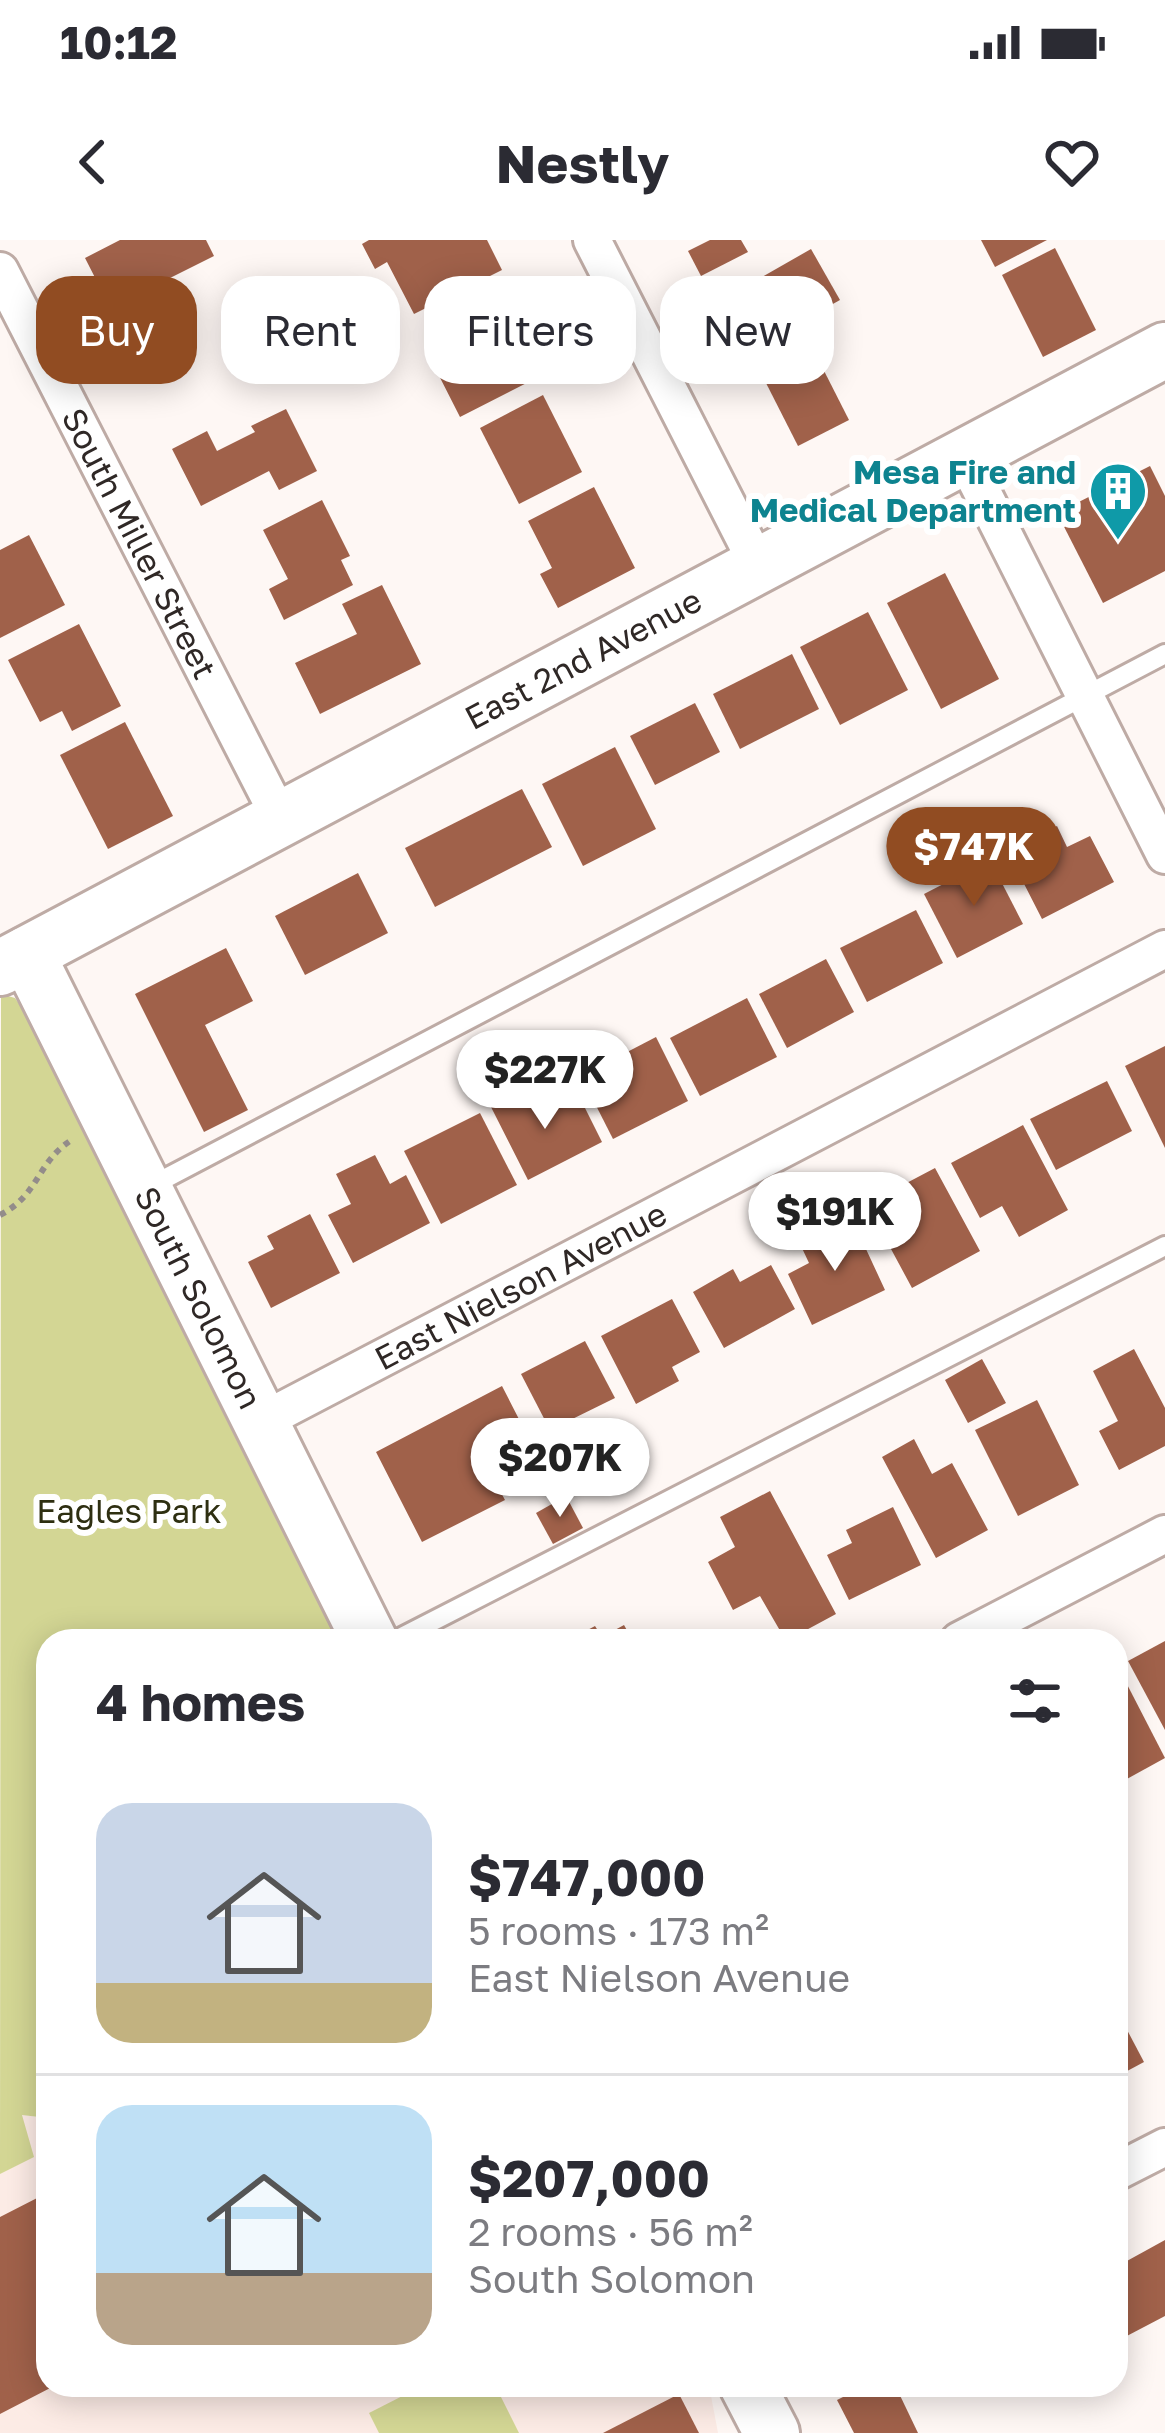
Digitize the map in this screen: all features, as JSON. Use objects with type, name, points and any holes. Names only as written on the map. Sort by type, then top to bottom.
[{"type":"street","points":[[592,240],[759,566]]},
{"type":"street","name":"South Miller Street","points":[[0,271],[280,818]]},
{"type":"street","name":"East 2nd Avenue","points":[[14,961],[1165,350]]},
{"type":"street","points":[[964,456],[1165,855]]},
{"type":"street","name":"East Nielson Avenue","points":[[260,1422],[1165,950]]},
{"type":"street","name":"South Solomon","points":[[14,961],[110,1120],[364,1629]]},
{"type":"street","points":[[982,1629],[1165,1534]]},
{"type":"street","points":[[1128,2166],[1165,2147]]},
{"type":"street","points":[[753,2397],[772,2433]]},
{"type":"lane","points":[[144,1189],[1165,654]]},
{"type":"lane","points":[[417,1629],[1165,1246]]},
{"type":"path","points":[[0,1215],[32,1190],[42,1168],[64,1145],[110,1120]]},
{"type":"shaded area","points":[[0,2112],[36,2116],[36,2397],[711,2397],[718,2433],[0,2433]]},
{"type":"green space","name":"Eagles Park","points":[[1,994],[15,998],[24,1011],[334,1629],[36,1629],[36,2117],[22,2115],[34,2157],[0,2174]]},
{"type":"green space","points":[[400,2397],[501,2397],[519,2433],[379,2433],[369,2413]]},
{"type":"building","points":[[120,240],[206,240],[214,256],[174,276],[94,276],[85,258]]},
{"type":"building","points":[[369,240],[487,240],[502,270],[490,276],[424,276],[424,309],[414,314],[400,287],[400,276],[394,276],[387,262],[375,269],[362,244]]},
{"type":"building","points":[[710,240],[741,240],[748,252],[701,276],[688,251]]},
{"type":"building","points":[[981,240],[1047,240],[995,267]]},
{"type":"building","points":[[1055,248],[1096,330],[1043,357],[1002,275]]},
{"type":"building","points":[[811,249],[826,276],[764,276]]},
{"type":"building","points":[[443,384],[525,384],[460,417]]},
{"type":"building","points":[[767,384],[831,384],[849,420],[798,446]]},
{"type":"building","points":[[543,395],[582,472],[519,504],[480,428]]},
{"type":"building","points":[[286,409],[317,471],[279,490],[269,471],[201,506],[172,449],[207,431],[217,451],[255,432],[251,426]]},
{"type":"building","name":"Mesa Fire and Medical Department","points":[[1150,466],[1165,496],[1165,571],[1103,603],[1057,513]]},
{"type":"building","points":[[594,487],[635,568],[558,608],[540,574],[552,568],[528,521]]},
{"type":"building","points":[[322,500],[350,556],[341,560],[353,585],[284,620],[269,589],[288,579],[263,530]]},
{"type":"building","points":[[29,535],[65,605],[0,638],[0,550]]},
{"type":"building","points":[[945,573],[999,679],[941,709],[887,603]]},
{"type":"building","points":[[382,585],[421,664],[320,714],[295,663],[357,634],[342,604]]},
{"type":"building","points":[[868,612],[908,690],[840,725],[800,647]]},
{"type":"building","points":[[79,624],[121,706],[72,731],[62,711],[40,722],[8,660]]},
{"type":"building","points":[[792,654],[819,709],[740,749],[713,694]]},
{"type":"building","points":[[695,703],[720,752],[655,785],[630,736]]},
{"type":"building","points":[[125,722],[173,816],[108,849],[60,755]]},
{"type":"building","points":[[615,747],[656,829],[583,866],[542,784]]},
{"type":"building","points":[[522,789],[552,847],[435,907],[405,848]]},
{"type":"building","points":[[1057,826],[1067,847],[1090,836],[1114,882],[1042,919],[1019,874],[1046,860],[1034,837]]},
{"type":"building","points":[[990,860],[1023,924],[957,958],[924,894]]},
{"type":"building","points":[[358,873],[388,933],[305,975],[275,916]]},
{"type":"building","points":[[916,910],[943,963],[867,1002],[840,948]]},
{"type":"building","points":[[226,948],[253,1001],[205,1025],[248,1110],[204,1132],[135,994]]},
{"type":"building","points":[[826,959],[854,1012],[787,1048],[759,994]]},
{"type":"building","points":[[747,998],[777,1057],[700,1096],[670,1038]]},
{"type":"building","points":[[656,1037],[688,1101],[613,1139],[581,1076]]},
{"type":"building","points":[[1165,1046],[1165,1148],[1125,1066]]},
{"type":"building","points":[[1107,1081],[1132,1131],[1056,1170],[1030,1119]]},
{"type":"building","points":[[530,1087],[543,1114],[579,1096],[602,1142],[528,1180],[491,1107]]},
{"type":"building","points":[[480,1113],[517,1185],[441,1224],[404,1151]]},
{"type":"building","points":[[1023,1125],[1068,1210],[1019,1237],[1002,1206],[980,1218],[951,1163]]},
{"type":"building","points":[[375,1155],[390,1184],[406,1175],[430,1223],[353,1263],[328,1215],[351,1204],[336,1174]]},
{"type":"building","points":[[935,1168],[980,1251],[912,1288],[863,1197],[896,1180],[899,1187]]},
{"type":"building","points":[[310,1214],[340,1273],[271,1308],[248,1262],[274,1249],[267,1236]]},
{"type":"building","points":[[853,1221],[885,1290],[812,1325],[788,1274],[809,1263],[801,1246]]},
{"type":"building","points":[[771,1265],[795,1309],[724,1348],[693,1292],[733,1269],[740,1282]]},
{"type":"building","points":[[672,1299],[700,1352],[672,1367],[679,1381],[636,1404],[601,1336]]},
{"type":"building","points":[[585,1341],[615,1398],[550,1430],[521,1374]]},
{"type":"building","points":[[1134,1349],[1165,1408],[1165,1446],[1119,1470],[1099,1431],[1118,1421],[1093,1371]]},
{"type":"building","points":[[982,1359],[1006,1403],[968,1423],[945,1380]]},
{"type":"building","points":[[502,1386],[523,1427],[492,1443],[504,1465],[490,1472],[505,1500],[422,1542],[376,1452]]},
{"type":"building","points":[[1037,1400],[1079,1485],[1018,1516],[975,1430]]},
{"type":"building","points":[[914,1439],[932,1474],[952,1463],[988,1530],[936,1558],[882,1457]]},
{"type":"building","points":[[770,1491],[836,1614],[808,1629],[779,1629],[760,1596],[733,1610],[708,1562],[735,1547],[720,1517]]},
{"type":"building","points":[[566,1496],[583,1528],[553,1544],[536,1513]]},
{"type":"building","points":[[893,1507],[921,1565],[849,1600],[827,1555],[852,1543],[846,1530]]},
{"type":"building","points":[[1165,1641],[1165,1730],[1128,1661]]},
{"type":"building","points":[[1128,1686],[1165,1758],[1128,1778]]},
{"type":"building","points":[[1128,2032],[1144,2062],[1128,2071]]},
{"type":"building","points":[[36,2199],[36,2395],[0,2414],[0,2217]]},
{"type":"building","points":[[1165,2240],[1165,2316],[1128,2335],[1128,2260]]},
{"type":"building","points":[[681,2397],[699,2433],[603,2433]]},
{"type":"building","points":[[901,2397],[918,2433],[854,2433],[837,2400]]},
{"type":"place","name":"Mesa Fire and Medical Department","points":[[1118,542]]}]
